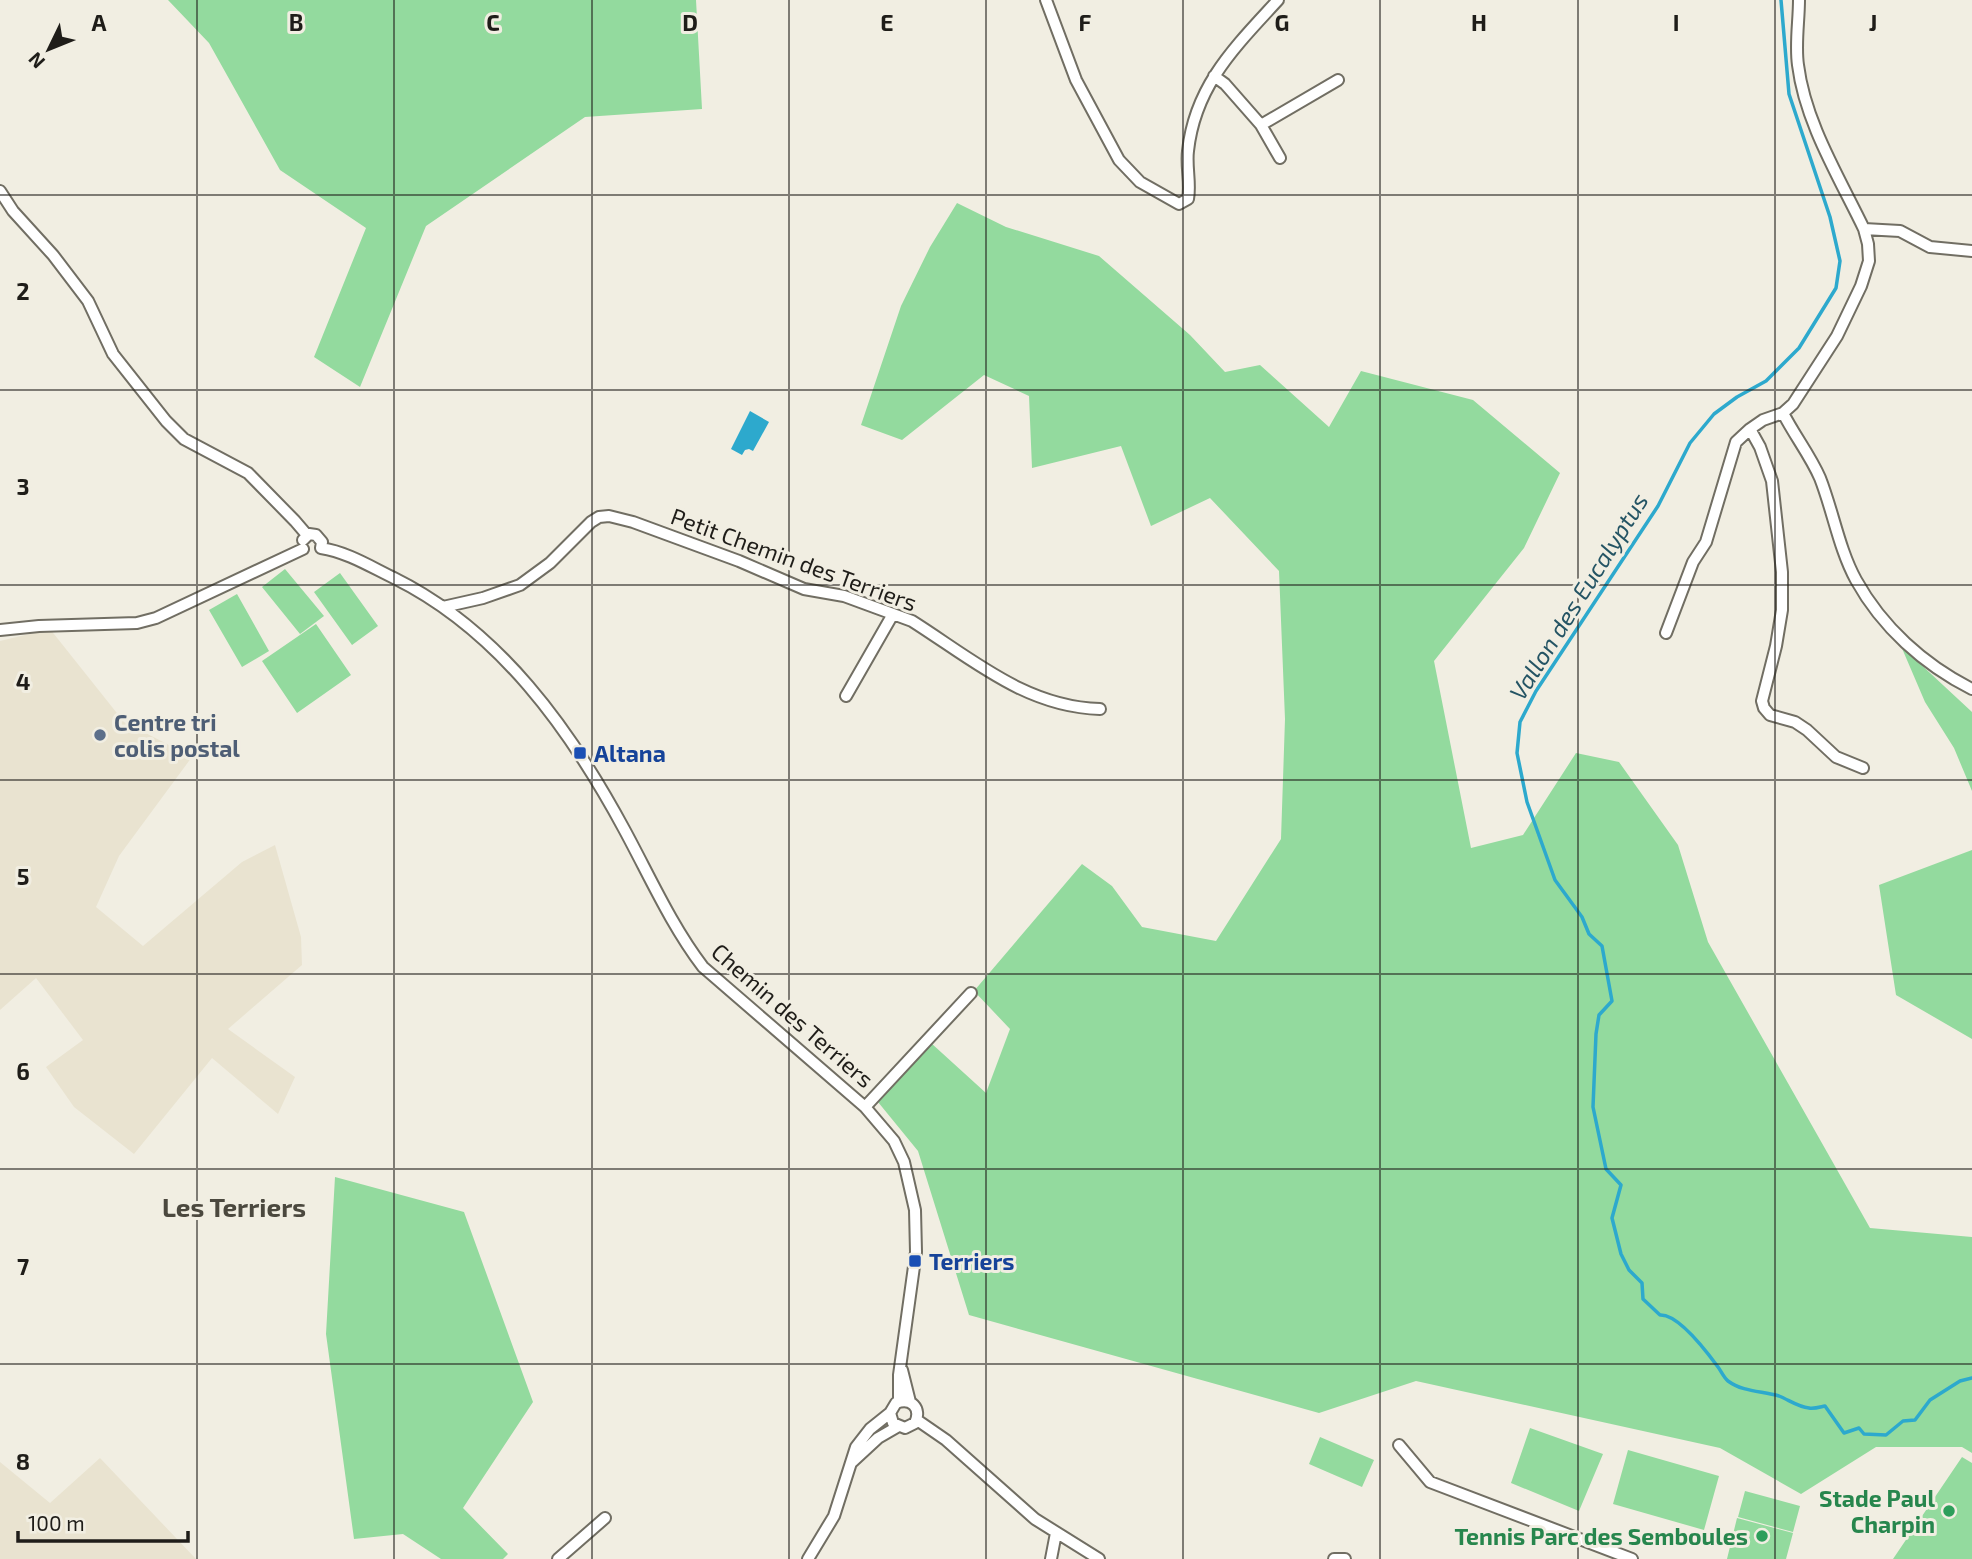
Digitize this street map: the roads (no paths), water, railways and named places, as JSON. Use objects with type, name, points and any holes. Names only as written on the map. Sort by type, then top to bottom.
[{"type":"street","points":[[1046,0],[1076,80],[1119,160],[1140,182],[1179,204],[1188,199],[1190,190],[1187,170],[1192,127],[1214,76],[1224,58],[1278,0]]},
{"type":"street","points":[[1666,633],[1693,562],[1706,542],[1736,442],[1763,420],[1783,412],[1793,404],[1821,364],[1861,286],[1869,261],[1864,229],[1826,150],[1805,97],[1797,63],[1799,0]]},
{"type":"street","points":[[1214,76],[1261,125],[1280,158]]},
{"type":"street","points":[[1261,125],[1338,80]]},
{"type":"street","points":[[0,191],[13,211],[53,255],[88,301],[113,354],[166,421],[184,439],[248,473],[307,535]]},
{"type":"street","points":[[1864,229],[1900,231],[1930,247],[1972,251]]},
{"type":"street","points":[[1783,412],[1815,467],[1855,578],[1872,604],[1911,650],[1953,680],[1972,689]]},
{"type":"street","points":[[1750,429],[1760,447],[1772,481],[1782,572],[1782,610],[1762,701],[1764,708],[1770,715],[1795,722],[1807,730],[1836,757],[1863,768]]},
{"type":"street","name":"Petit Chemin des Terriers","points":[[443,607],[501,593],[520,585],[550,563],[590,522],[598,517],[609,516],[633,522],[739,561],[804,589],[844,596],[912,621],[1026,693],[1077,708],[1100,709]]},
{"type":"street","points":[[313,534],[322,542],[321,548],[314,554],[307,554],[302,543],[307,535],[313,534]]},
{"type":"street","name":"Chemin des Terriers","points":[[321,548],[338,551],[420,591],[484,639],[566,732],[622,825],[684,942],[703,967],[865,1107],[894,1141],[904,1162],[915,1210],[915,1261],[901,1367],[905,1402]]},
{"type":"street","points":[[0,630],[137,623],[156,618],[303,549]]},
{"type":"street","points":[[846,696],[893,614]]},
{"type":"street","points":[[865,1107],[971,993]]},
{"type":"street","points":[[850,1464],[878,1437],[897,1427],[908,1428],[917,1420],[917,1412],[905,1402],[893,1406],[890,1413],[890,1419],[897,1427]]},
{"type":"street","points":[[808,1559],[834,1516],[856,1447],[870,1429],[890,1413]]},
{"type":"street","points":[[917,1420],[946,1440],[1035,1519],[1099,1559]]},
{"type":"street","points":[[1399,1445],[1430,1482],[1632,1559]]},
{"type":"street","points":[[558,1559],[605,1518]]},
{"type":"street","points":[[1051,1559],[1056,1533]]},
{"type":"street","points":[[1334,1559],[1345,1559]]},
{"type":"water","points":[[750,411],[769,422],[753,451],[745,450],[742,455],[731,449]]},
{"type":"waterway","name":"Vallon des Eucalyptus","points":[[1781,0],[1789,94],[1830,217],[1840,261],[1836,288],[1799,348],[1766,381],[1714,414],[1690,443],[1658,506],[1536,691],[1520,722],[1517,753],[1527,802],[1555,880],[1582,917],[1589,934],[1602,946],[1612,1001],[1599,1015],[1593,1107],[1606,1169],[1621,1185],[1612,1218],[1621,1254],[1629,1270],[1642,1283],[1643,1299],[1660,1315],[1667,1316],[1692,1335],[1728,1381],[1746,1389],[1779,1396],[1797,1405],[1813,1408],[1825,1406],[1844,1433],[1859,1428],[1864,1434],[1886,1435],[1903,1421],[1915,1420],[1930,1400],[1960,1381],[1972,1378]]},
{"type":"place","name":"Centre tri colis postal","points":[[100,735]]},
{"type":"place","name":"Altana","points":[[580,753]]},
{"type":"place","name":"Terriers","points":[[915,1261]]},
{"type":"place","name":"Stade Paul Charpin","points":[[1949,1511]]},
{"type":"place","name":"Tennis Parc des Semboules","points":[[1762,1536]]},
{"type":"district","name":"Les Terriers","points":[[234,1206]]}]
